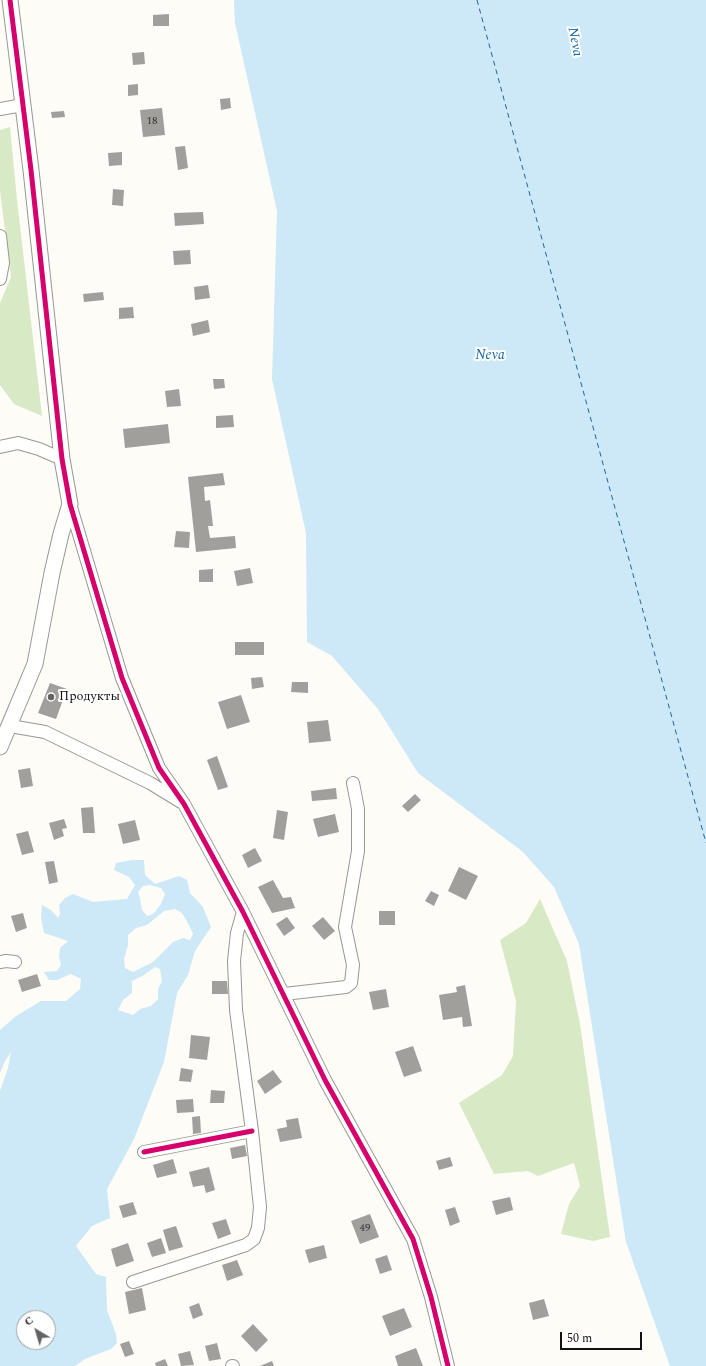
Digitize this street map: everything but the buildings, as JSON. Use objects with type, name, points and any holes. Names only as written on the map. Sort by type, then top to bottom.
[{"type":"street","points":[[10,0],[62,459],[70,504],[122,678],[159,768],[184,804],[243,912],[325,1080],[413,1239],[431,1297],[448,1366]]},
{"type":"street","points":[[0,109],[22,105]]},
{"type":"street","points":[[0,236],[3,263],[0,279]]},
{"type":"street","points":[[0,447],[18,443],[39,449],[62,459]]},
{"type":"street","points":[[0,747],[35,664],[52,573],[70,504]]},
{"type":"street","points":[[10,726],[45,732],[150,783],[184,804]]},
{"type":"street","points":[[284,994],[346,986],[351,983],[353,965],[345,927],[358,851],[358,809],[353,783]]},
{"type":"street","points":[[133,1282],[246,1245],[254,1239],[258,1228],[260,1207],[252,1131],[236,1010],[234,961],[237,932],[243,912]]},
{"type":"street","points":[[0,962],[14,962]]},
{"type":"street","points":[[144,1152],[252,1131]]},
{"type":"green space","points":[[10,127],[42,416],[14,404],[0,385],[0,303],[11,277],[0,191],[0,130]]},
{"type":"green space","points":[[540,899],[567,961],[580,1024],[610,1237],[593,1241],[561,1234],[569,1204],[580,1186],[574,1163],[538,1176],[528,1171],[494,1174],[459,1103],[502,1075],[513,1056],[516,1001],[500,940],[526,923]]},
{"type":"water","name":"Neva","points":[[234,0],[706,0],[706,1366],[670,1366],[626,1242],[579,944],[554,887],[523,852],[418,773],[378,709],[332,656],[307,642],[306,533],[272,379],[277,211],[235,23]]},
{"type":"water","points":[[132,860],[144,860],[145,875],[155,884],[179,876],[187,880],[190,893],[203,907],[211,927],[195,951],[188,975],[177,993],[164,1062],[134,1139],[107,1189],[110,1218],[92,1226],[76,1246],[96,1274],[106,1277],[107,1310],[116,1334],[117,1343],[111,1349],[85,1359],[75,1366],[0,1366],[0,1091],[8,1068],[11,1052],[0,1073],[0,1030],[16,1016],[41,1001],[66,1001],[80,989],[81,979],[71,974],[57,980],[49,980],[44,972],[57,971],[61,965],[59,956],[60,948],[68,941],[44,933],[41,918],[42,905],[51,910],[58,918],[60,914],[59,905],[65,898],[73,894],[93,902],[127,899],[135,885],[129,877],[114,870],[116,863]],"holes":[[[150,885],[161,888],[165,894],[161,904],[153,914],[147,916],[142,910],[138,892],[143,886]],[[175,909],[182,913],[189,925],[193,934],[190,940],[183,938],[173,942],[153,962],[133,972],[125,968],[124,959],[128,945],[128,935],[136,928],[147,925],[164,911]],[[155,967],[160,969],[162,981],[158,989],[158,999],[151,1006],[140,1009],[133,1015],[118,1010],[123,1000],[132,993],[132,981]]]},
{"type":"ferry route","points":[[477,0],[706,843]]},
{"type":"cycle path","points":[[10,0],[31,170],[62,459],[70,504],[122,678],[159,768],[184,804],[243,912],[325,1080],[413,1239],[431,1297],[448,1366]]},
{"type":"cycle path","points":[[144,1152],[252,1131]]},
{"type":"place","name":"Продукты","points":[[51,697]]}]
